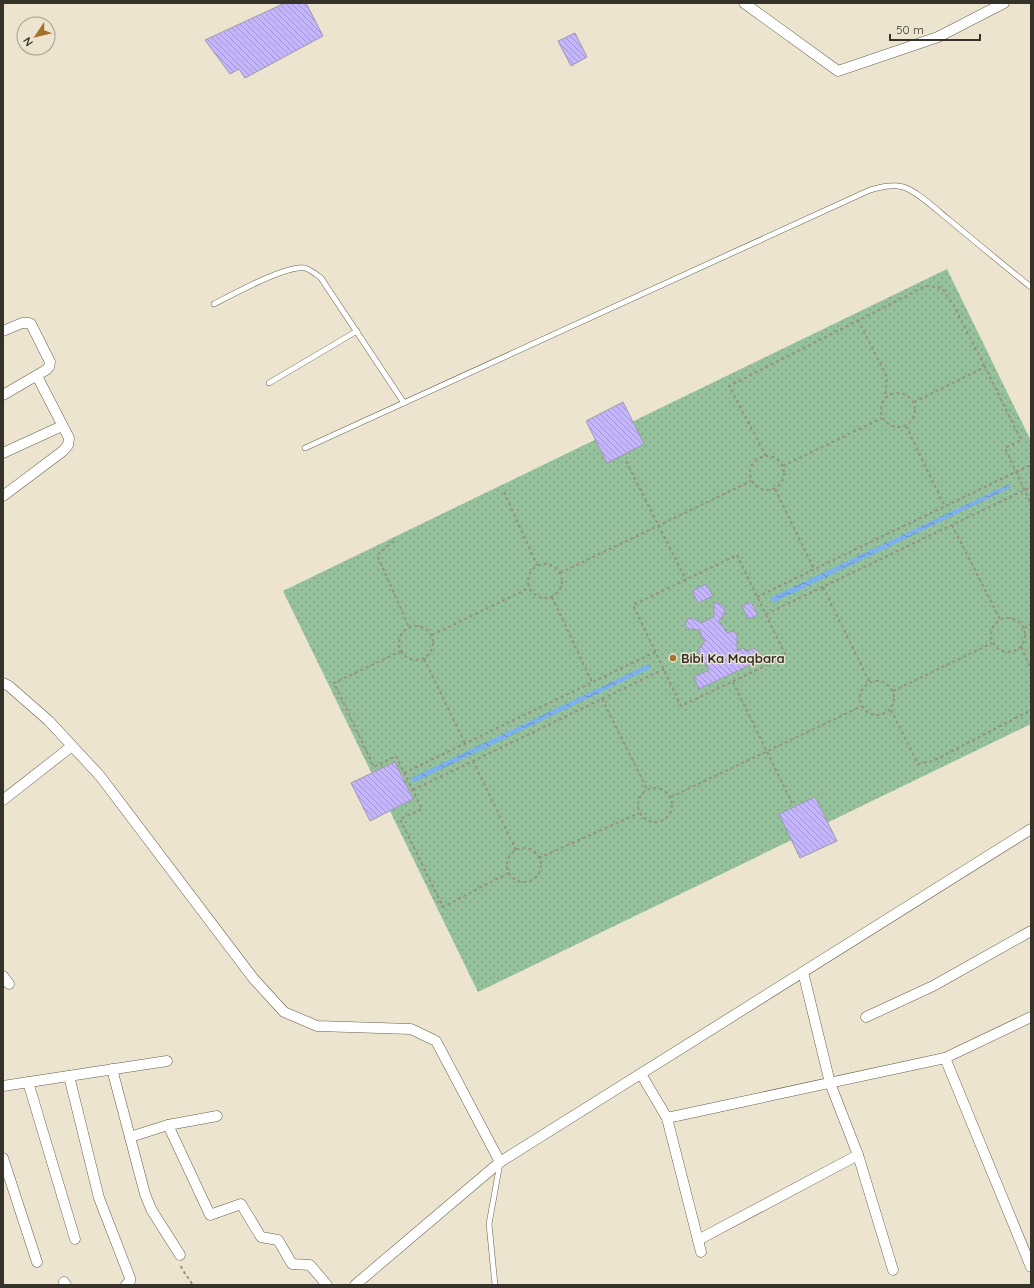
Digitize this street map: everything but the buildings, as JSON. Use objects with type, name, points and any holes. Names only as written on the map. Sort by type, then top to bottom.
[{"type":"street","points":[[744,3],[838,71],[938,37],[1004,3]]},
{"type":"street","points":[[3,331],[22,323],[29,322],[50,362],[49,367],[37,376],[3,395]]},
{"type":"street","points":[[3,496],[66,448],[69,442],[69,438],[37,376]]},
{"type":"street","points":[[3,453],[62,426]]},
{"type":"street","points":[[3,683],[9,686],[49,721],[100,776],[253,978],[284,1012],[317,1026],[411,1029],[436,1042],[500,1162]]},
{"type":"street","points":[[3,800],[72,746]]},
{"type":"street","points":[[355,1285],[500,1162],[1031,829]]},
{"type":"street","points":[[866,1018],[933,986],[1031,931]]},
{"type":"street","points":[[803,972],[830,1083],[858,1155],[893,1270]]},
{"type":"street","points":[[668,1118],[945,1058],[1031,1017]]},
{"type":"street","points":[[945,1058],[1031,1267]]},
{"type":"street","points":[[3,1086],[167,1061]]},
{"type":"street","points":[[112,1069],[148,1201],[180,1255]]},
{"type":"street","points":[[641,1074],[668,1118],[701,1252]]},
{"type":"street","points":[[69,1076],[99,1198],[130,1278],[130,1281],[126,1285]]},
{"type":"street","points":[[28,1082],[75,1240]]},
{"type":"street","points":[[130,1136],[168,1125],[217,1116]]},
{"type":"street","points":[[168,1125],[210,1215],[241,1204],[261,1237],[278,1240],[292,1264],[310,1265],[327,1285]]},
{"type":"street","points":[[698,1240],[858,1155]]},
{"type":"street","points":[[3,1158],[37,1262]]},
{"type":"lane","points":[[305,448],[870,190],[886,186],[895,185],[912,192],[1031,287]]},
{"type":"lane","points":[[214,304],[284,271],[305,268],[314,272],[321,278],[404,403]]},
{"type":"lane","points":[[269,383],[357,331]]},
{"type":"lane","points":[[495,1285],[489,1224],[500,1162]]},
{"type":"path","points":[[766,456],[728,386],[926,286],[942,288],[954,306],[1021,440],[1005,448],[1031,504]]},
{"type":"path","points":[[858,320],[887,378],[885,398]]},
{"type":"path","points":[[914,402],[985,367]]},
{"type":"path","points":[[897,392],[904,393],[914,402],[914,416],[911,422],[906,426],[892,426],[886,423],[882,418],[880,411],[881,404],[890,394],[897,392]]},
{"type":"path","points":[[783,466],[882,418]]},
{"type":"path","points":[[906,426],[945,507]]},
{"type":"path","points":[[766,456],[773,457],[779,460],[783,466],[785,472],[784,479],[775,489],[768,491],[761,490],[752,481],[750,474],[751,468],[754,462],[760,458],[766,456]]},
{"type":"path","points":[[626,461],[686,580]]},
{"type":"path","points":[[757,597],[1015,472],[1028,466],[1031,467]]},
{"type":"path","points":[[560,573],[752,481]]},
{"type":"path","points":[[766,614],[1031,487]]},
{"type":"path","points":[[775,489],[814,570]]},
{"type":"path","points":[[504,492],[537,565]]},
{"type":"path","points":[[952,525],[1000,619]]},
{"type":"path","points":[[394,541],[377,555],[409,627]]},
{"type":"path","points":[[737,555],[757,597],[786,656],[682,706],[633,605],[737,555]]},
{"type":"path","points":[[544,563],[550,564],[560,573],[562,580],[561,586],[558,592],[552,596],[546,598],[539,597],[533,594],[529,588],[527,582],[528,575],[531,569],[537,565],[544,563]]},
{"type":"path","points":[[823,587],[870,683]]},
{"type":"path","points":[[432,635],[529,588]]},
{"type":"path","points":[[552,596],[592,682]]},
{"type":"path","points":[[1000,619],[1014,619],[1020,622],[1024,628],[1024,641],[1021,647],[1016,651],[1009,653],[1002,652],[992,643],[990,636],[991,629],[1000,619]]},
{"type":"path","points":[[1024,628],[1031,624]]},
{"type":"path","points":[[415,625],[422,626],[432,635],[434,642],[433,649],[430,655],[424,659],[411,659],[405,656],[401,650],[399,644],[400,637],[403,631],[409,627],[415,625]]},
{"type":"path","points":[[893,691],[992,643]]},
{"type":"path","points":[[1021,647],[1031,669]]},
{"type":"path","points":[[401,650],[334,682],[374,767],[396,756],[413,790],[422,809],[400,819],[443,907],[508,873]]},
{"type":"path","points":[[404,773],[656,652]]},
{"type":"path","points":[[424,659],[465,744]]},
{"type":"path","points":[[413,790],[664,669]]},
{"type":"path","points":[[876,681],[883,682],[889,685],[893,691],[895,697],[894,704],[891,710],[885,714],[878,716],[872,715],[862,706],[860,699],[861,693],[864,687],[870,683],[876,681]]},
{"type":"path","points":[[733,682],[792,803]]},
{"type":"path","points":[[602,699],[647,789]]},
{"type":"path","points":[[671,797],[862,706]]},
{"type":"path","points":[[891,710],[918,764],[933,761],[1031,710]]},
{"type":"path","points":[[473,761],[516,850]]},
{"type":"path","points":[[661,788],[671,797],[672,811],[663,821],[649,822],[639,812],[638,799],[647,789],[661,788]]},
{"type":"path","points":[[539,858],[639,812]]},
{"type":"path","points":[[523,848],[529,849],[535,852],[539,858],[541,864],[540,871],[537,877],[531,881],[525,883],[518,882],[508,873],[506,866],[507,860],[516,850],[523,848]]},
{"type":"path","points":[[180,1255],[182,1270],[193,1285]]},
{"type":"green space","name":"Bibi Ka Maqbara","points":[[947,269],[1031,441],[1031,724],[478,992],[283,591]]},
{"type":"water","points":[[1009,484],[1010,488],[773,603],[770,598]]},
{"type":"water","points":[[649,664],[651,668],[413,783],[411,778]]},
{"type":"place","name":"Bibi Ka Maqbara","points":[[673,658]]}]
